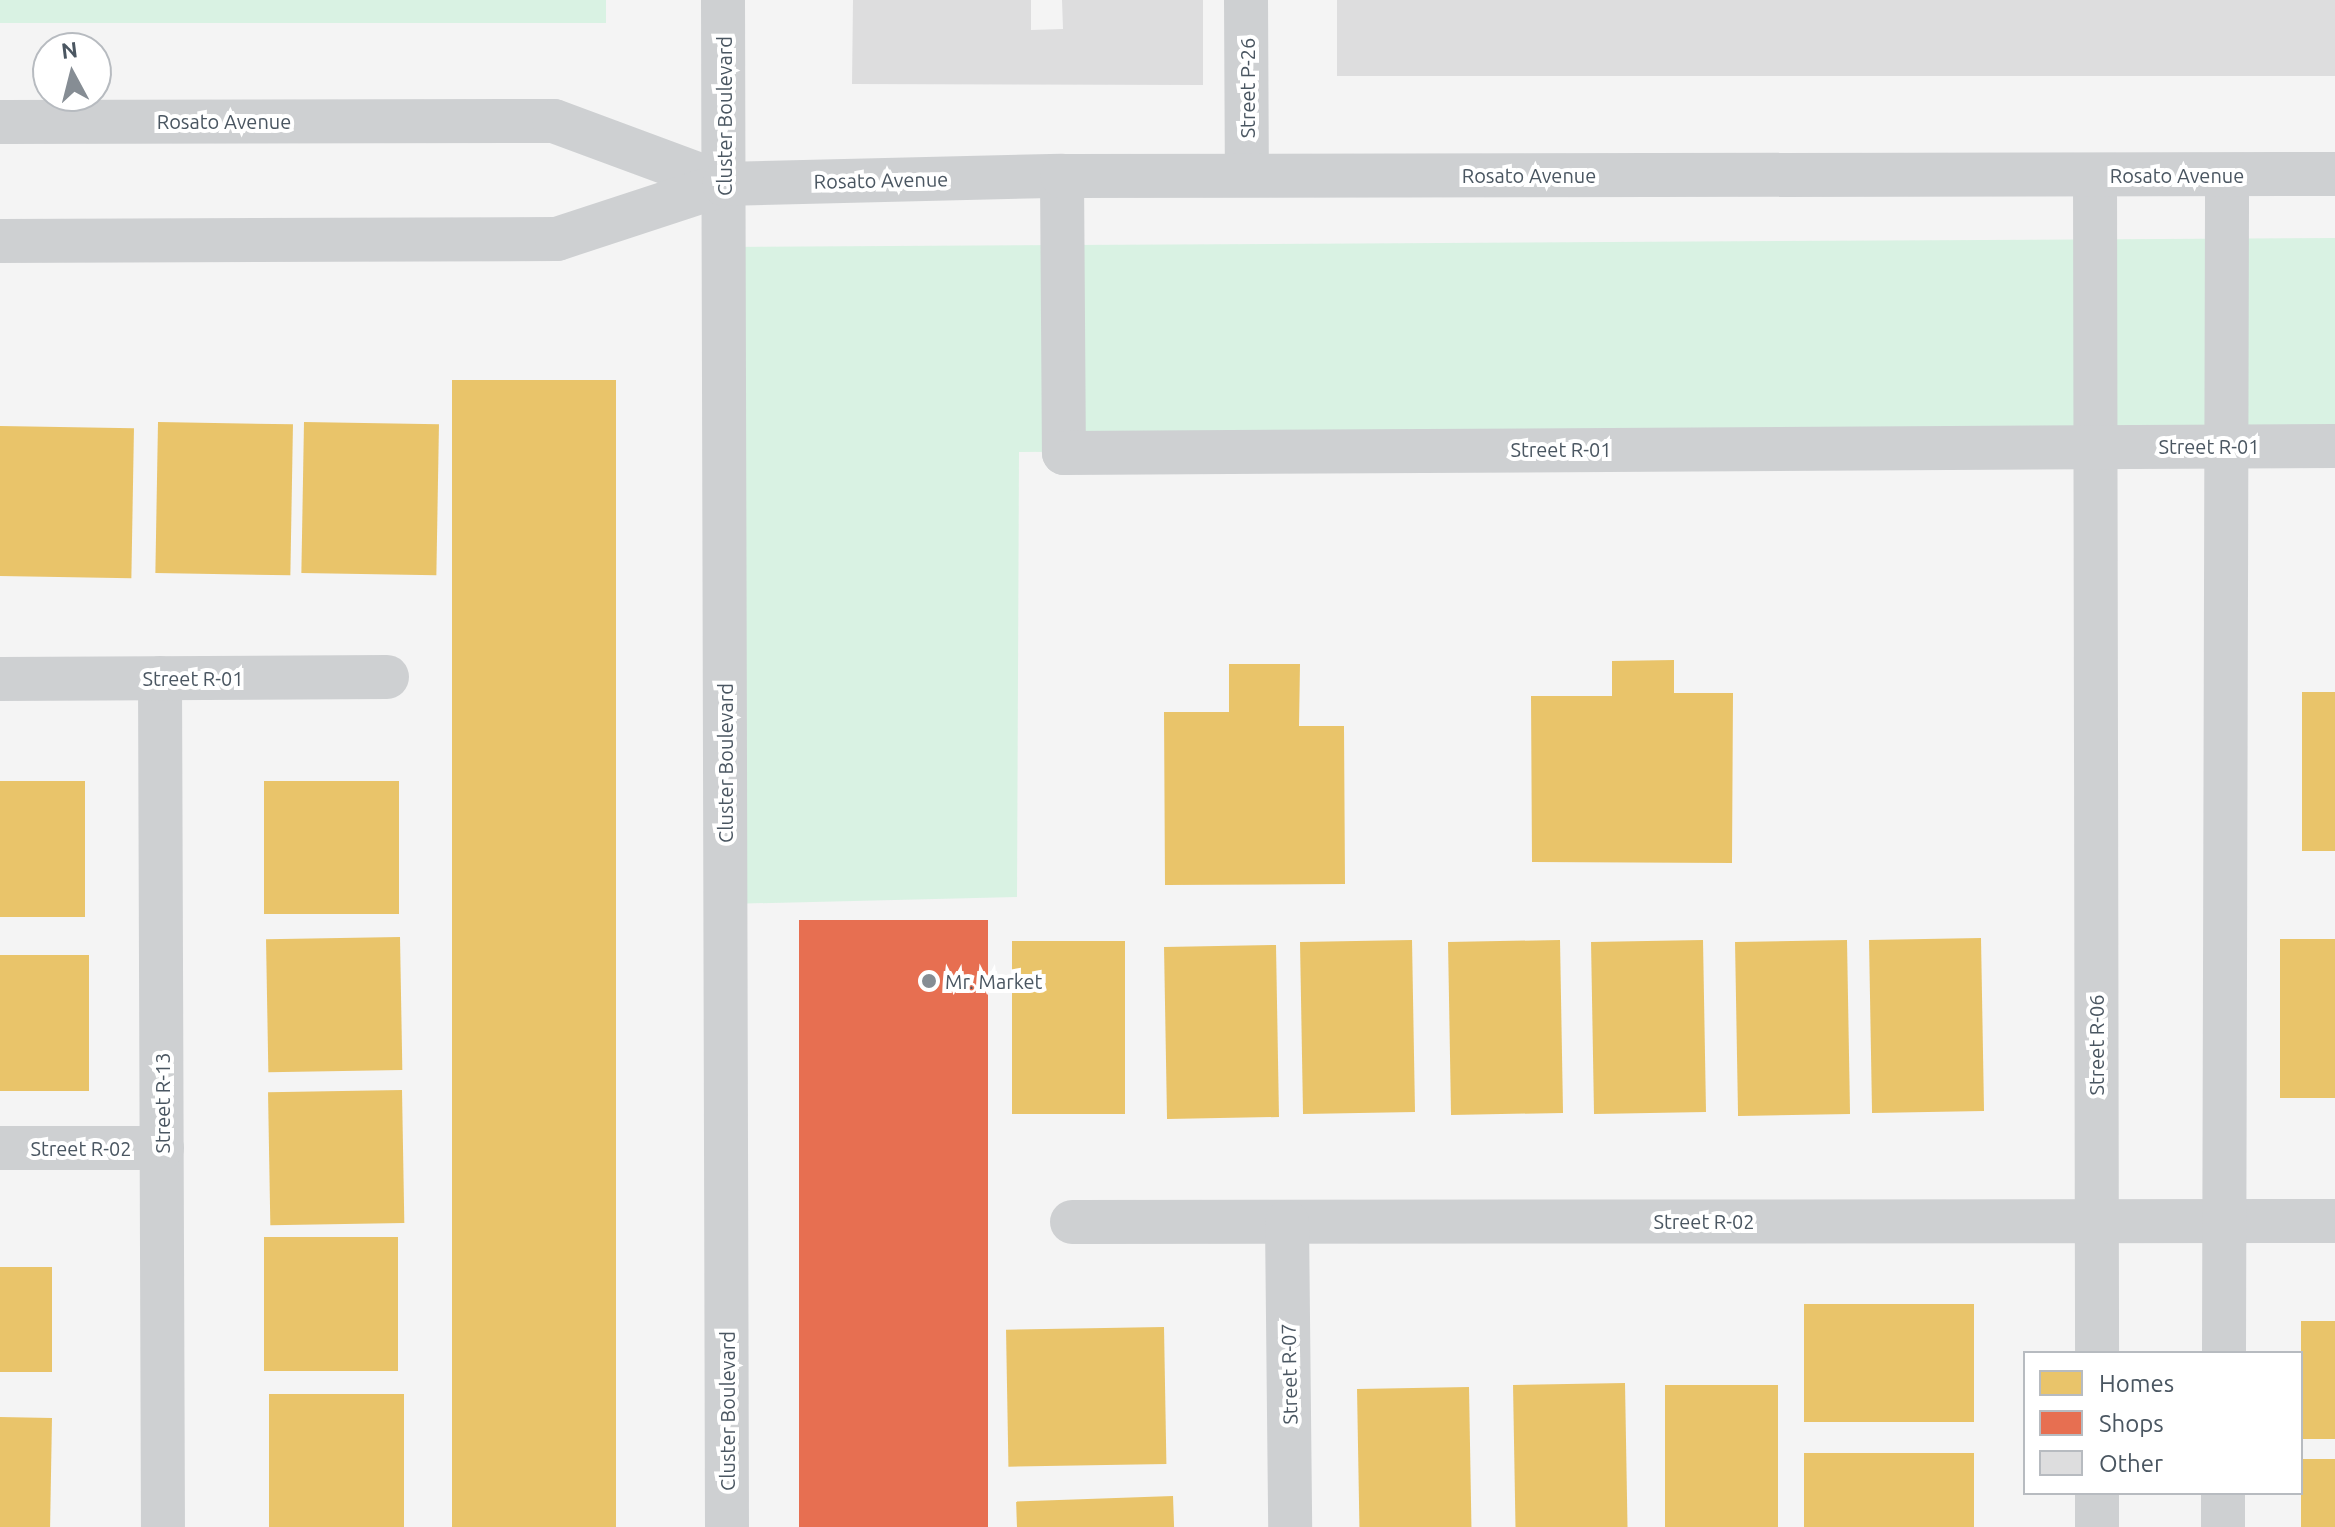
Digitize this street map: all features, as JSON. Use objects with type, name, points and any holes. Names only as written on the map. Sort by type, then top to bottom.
[{"type":"street","name":"Cluster Boulevard","points":[[723,0],[727,1527]]},
{"type":"street","name":"Street P-26","points":[[1246,0],[1247,175]]},
{"type":"street","name":"Rosato Avenue","points":[[0,122],[554,121],[724,184]]},
{"type":"street","name":"Rosato Avenue","points":[[0,241],[557,239],[724,184],[1062,176],[2335,174]]},
{"type":"street","name":"Street R-06","points":[[2095,175],[2097,1351]]},
{"type":"street","points":[[2224,1351],[2227,175]]},
{"type":"street","name":"Street R-01","points":[[1062,176],[1064,453],[2335,446]]},
{"type":"street","name":"Street R-01","points":[[0,679],[387,677]]},
{"type":"street","name":"Street R-13","points":[[160,678],[163,1527]]},
{"type":"street","name":"Street R-02","points":[[0,1148],[162,1148]]},
{"type":"street","name":"Street R-02","points":[[1072,1222],[2335,1221]]},
{"type":"street","name":"Street R-07","points":[[1287,1222],[1290,1527]]},
{"type":"street","points":[[2097,1495],[2097,1527]]},
{"type":"street","points":[[2223,1495],[2223,1527]]},
{"type":"green space","points":[[0,0],[606,0],[606,23],[0,23]]},
{"type":"green space","points":[[2335,238],[2335,446],[1019,452],[1017,897],[726,904],[724,247]]},
{"type":"building: Homes","points":[[452,380],[616,380],[616,1527],[452,1527]]},
{"type":"building: Homes","points":[[158,422],[293,424],[290,575],[155,573]]},
{"type":"building: Homes","points":[[304,422],[439,424],[436,575],[301,573]]},
{"type":"building: Homes","points":[[0,426],[134,428],[131,578],[0,576]]},
{"type":"building: Homes","points":[[1674,660],[1674,693],[1733,693],[1732,863],[1532,862],[1531,696],[1612,696],[1612,661]]},
{"type":"building: Homes","points":[[1229,664],[1300,664],[1299,726],[1344,726],[1345,884],[1165,885],[1164,712],[1229,712]]},
{"type":"building: Homes","points":[[2302,692],[2335,692],[2335,851],[2302,851]]},
{"type":"building: Homes","points":[[0,781],[85,781],[85,917],[0,917]]},
{"type":"building: Homes","points":[[264,781],[399,781],[399,914],[264,914]]},
{"type":"building: Homes","points":[[400,937],[402,1070],[268,1072],[266,939]]},
{"type":"building: Homes","points":[[1981,938],[1984,1111],[1872,1113],[1869,940]]},
{"type":"building: Homes","points":[[2280,939],[2335,939],[2335,1098],[2280,1098]]},
{"type":"building: Homes","points":[[1412,940],[1415,1112],[1303,1114],[1300,942]]},
{"type":"building: Homes","points":[[1560,940],[1563,1113],[1451,1115],[1448,942]]},
{"type":"building: Homes","points":[[1703,940],[1706,1112],[1594,1114],[1591,942]]},
{"type":"building: Homes","points":[[1847,940],[1850,1114],[1738,1116],[1735,942]]},
{"type":"building: Homes","points":[[1012,941],[1125,941],[1125,1114],[1012,1114]]},
{"type":"building: Homes","points":[[1276,945],[1279,1117],[1167,1119],[1164,947]]},
{"type":"building: Homes","points":[[0,955],[89,955],[89,1091],[0,1091]]},
{"type":"building: Homes","points":[[402,1090],[404,1223],[270,1225],[268,1092]]},
{"type":"building: Homes","points":[[264,1237],[398,1237],[398,1371],[264,1371]]},
{"type":"building: Homes","points":[[0,1267],[52,1267],[52,1372],[0,1372]]},
{"type":"building: Homes","points":[[1804,1304],[1974,1304],[1974,1422],[1804,1422]]},
{"type":"building: Homes","points":[[2301,1321],[2335,1321],[2335,1439],[2303,1439]]},
{"type":"building: Homes","points":[[1164,1327],[1166,1464],[1008,1467],[1006,1330]]},
{"type":"building: Homes","points":[[1625,1383],[1628,1527],[1515,1527],[1513,1385]]},
{"type":"building: Homes","points":[[1665,1385],[1778,1385],[1778,1527],[1665,1527]]},
{"type":"building: Homes","points":[[1469,1387],[1471,1527],[1359,1527],[1357,1389]]},
{"type":"building: Homes","points":[[269,1394],[404,1394],[404,1527],[269,1527]]},
{"type":"building: Homes","points":[[0,1417],[52,1418],[50,1527],[0,1527]]},
{"type":"building: Homes","points":[[1804,1453],[1974,1453],[1974,1527],[1804,1527]]},
{"type":"building: Homes","points":[[2303,1459],[2335,1459],[2335,1527],[2301,1527]]},
{"type":"building: Homes","points":[[1173,1496],[1174,1527],[1017,1527],[1016,1501]]},
{"type":"building: Shops","points":[[799,920],[988,920],[988,1527],[799,1527]]},
{"type":"building: Other","points":[[853,0],[1031,0],[1031,30],[1063,29],[1062,0],[1203,0],[1203,85],[852,84]]},
{"type":"building: Other","points":[[1337,0],[2335,0],[2335,76],[1337,76]]},
{"type":"place","name":"Mr. Market","points":[[929,981]]}]
